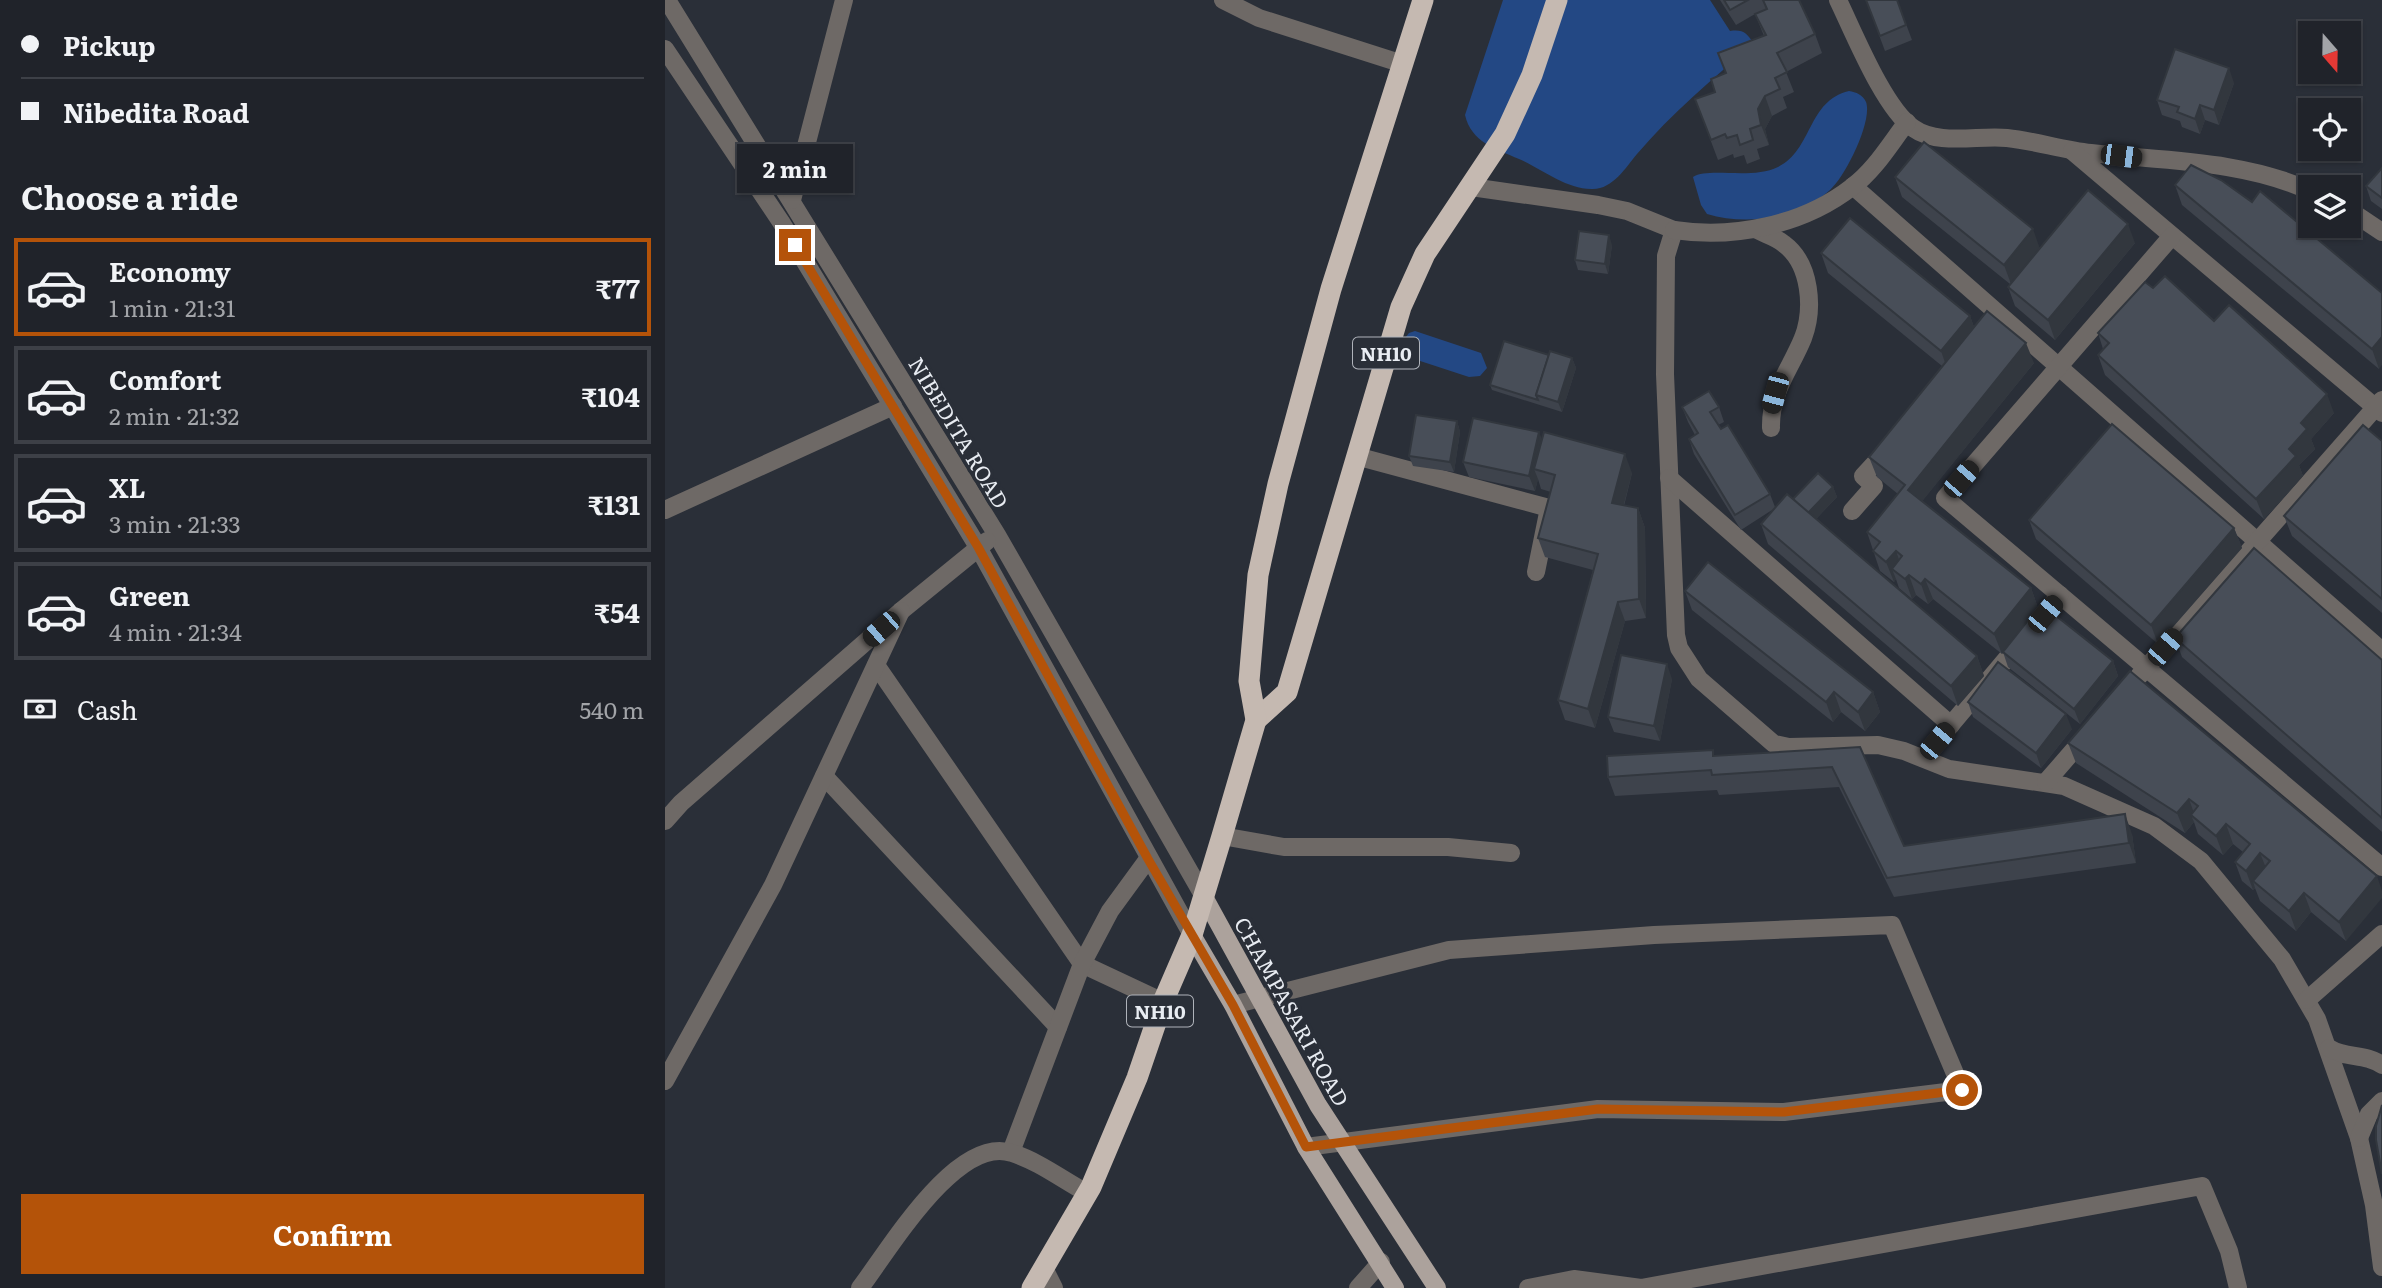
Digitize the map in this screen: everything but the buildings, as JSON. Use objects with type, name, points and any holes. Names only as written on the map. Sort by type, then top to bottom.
[{"type":"highway","name":"NH10","points":[[1032,1288],[1050,1279],[1137,1078],[1163,1002],[1192,935],[1256,720],[1249,681],[1258,575],[1278,484],[1331,289],[1423,0]]},
{"type":"highway","name":"NH10","points":[[1256,720],[1287,692],[1401,307],[1425,254],[1505,134],[1526,87],[1557,0]]},
{"type":"main road","name":"CHAMPASARI ROAD","points":[[1203,895],[1262,999],[1290,1059],[1437,1288]]},
{"type":"main road","points":[[1192,935],[1233,1005],[1306,1147],[1395,1288]]},
{"type":"street","name":"NIBEDITA ROAD","points":[[667,0],[997,535],[1203,895]]},
{"type":"street","points":[[792,200],[844,0]]},
{"type":"street","points":[[1223,0],[1259,18],[1403,64]]},
{"type":"street","points":[[1838,0],[1882,87],[1912,127],[1936,136],[2006,138],[2072,151],[2238,169],[2298,187]]},
{"type":"street","name":"NIBEDITA ROAD","points":[[665,49],[781,222],[978,547],[1192,935]]},
{"type":"street","points":[[1471,187],[1608,207],[1674,230],[1706,235],[1755,229],[1817,207],[1853,186],[1871,170],[1907,122]]},
{"type":"street","points":[[2072,151],[2380,407],[2257,541],[2128,688]]},
{"type":"street","points":[[1853,186],[2000,325],[2059,367],[2382,651]]},
{"type":"street","points":[[2361,218],[2382,232]]},
{"type":"street","points":[[1755,229],[1783,243],[1793,252],[1807,283],[1809,311],[1803,337],[1775,393],[1770,408],[1771,428]]},
{"type":"street","points":[[1674,230],[1666,256],[1669,478],[1675,635],[1687,663],[1699,680],[1775,744],[1789,747],[1878,745],[1949,769],[2046,782],[2103,802],[2154,827],[2201,861],[2282,958],[2307,1000],[2329,1048],[2359,1138],[2374,1205],[2382,1267]]},
{"type":"street","points":[[2172,236],[1945,498],[2382,867]]},
{"type":"street","points":[[665,510],[893,406]]},
{"type":"street","points":[[1852,511],[1874,486],[1863,476],[1898,437]]},
{"type":"street","points":[[1356,456],[1549,508],[1536,572]]},
{"type":"street","points":[[1669,478],[1951,725]]},
{"type":"street","points":[[665,821],[681,803],[901,611],[978,547],[997,535]]},
{"type":"street","points":[[1923,758],[2060,595]]},
{"type":"street","points":[[665,1081],[773,885],[901,611]]},
{"type":"street","points":[[876,665],[1081,964],[1163,1002]]},
{"type":"street","points":[[2046,782],[2100,720]]},
{"type":"street","points":[[824,776],[1058,1027]]},
{"type":"street","points":[[1222,836],[1284,847],[1448,847],[1511,853]]},
{"type":"street","points":[[1011,1152],[1081,964],[1109,911],[1148,859]]},
{"type":"street","points":[[1233,1005],[1449,950],[1654,936],[1892,925],[1962,1090],[1784,1112],[1598,1109],[1306,1147]]},
{"type":"street","points":[[2307,1000],[2382,934]]},
{"type":"street","points":[[2329,1048],[2338,1054],[2368,1057],[2382,1065]]},
{"type":"street","points":[[2359,1138],[2369,1114],[2382,1101]]},
{"type":"street","points":[[860,1288],[939,1184],[955,1168],[979,1154],[993,1151],[1011,1152],[1087,1193]]},
{"type":"street","points":[[1528,1288],[1574,1279],[1641,1288],[2202,1186],[2229,1251],[2238,1288]]},
{"type":"street","points":[[1358,1288],[1381,1262]]},
{"type":"shaded area","points":[[1503,0],[1710,0],[1730,31],[1744,33],[1754,44],[1679,110],[1613,181],[1600,188],[1583,188],[1564,183],[1493,148],[1479,138],[1468,124],[1465,115]]},
{"type":"shaded area","points":[[1849,91],[1859,94],[1866,102],[1865,122],[1850,161],[1830,190],[1817,200],[1787,214],[1738,219],[1707,214],[1701,205],[1693,177],[1709,173],[1756,173],[1778,167],[1798,149],[1825,105],[1835,96]]},
{"type":"shaded area","points":[[1415,331],[1481,353],[1487,368],[1480,376],[1469,377],[1411,358],[1404,352],[1402,342],[1409,333]]},
{"type":"route","points":[[795,245],[978,547],[1148,859],[1233,1005],[1306,1147],[1598,1109],[1784,1112],[1962,1090]]}]
